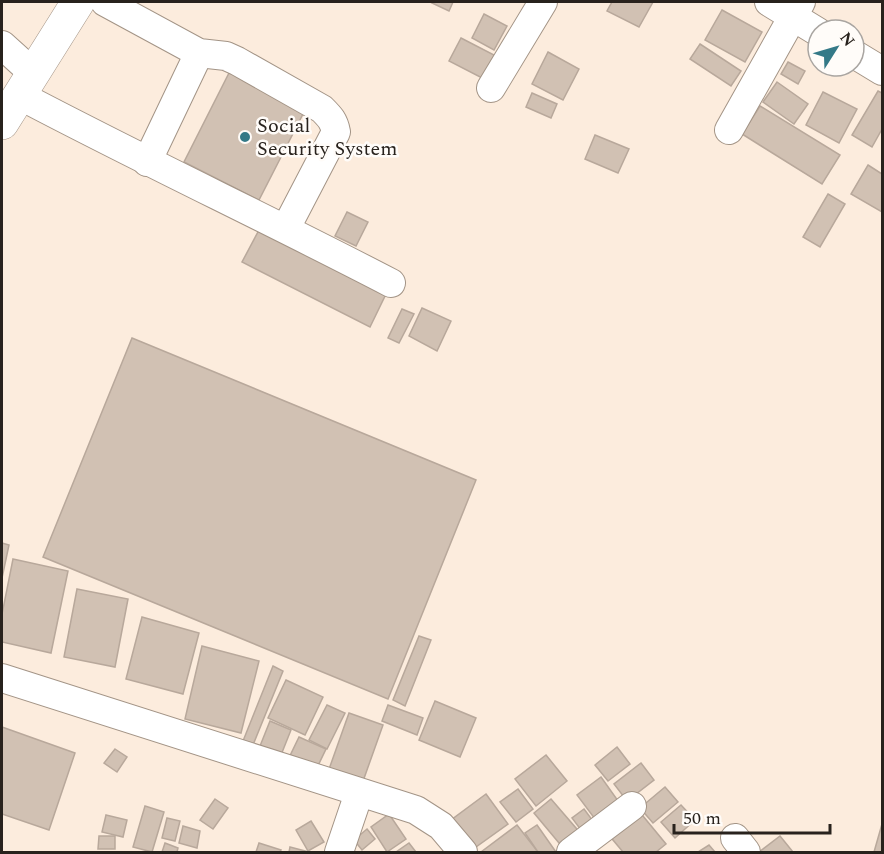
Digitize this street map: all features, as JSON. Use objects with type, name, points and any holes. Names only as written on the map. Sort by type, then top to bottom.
[{"type":"main road","points":[[2,123],[78,2]]},
{"type":"street","points":[[105,2],[200,53],[226,56],[237,61],[322,109],[334,123],[336,132],[286,228]]},
{"type":"street","points":[[491,88],[543,2]]},
{"type":"street","points":[[729,130],[788,6],[806,22]]},
{"type":"street","points":[[2,45],[26,84],[147,162],[286,228],[391,283]]},
{"type":"street","points":[[147,162],[200,53]]},
{"type":"street","points":[[866,61],[882,71]]},
{"type":"street","points":[[2,678],[396,803],[429,816],[441,826],[463,852]]},
{"type":"street","points":[[339,852],[359,793]]},
{"type":"street","points":[[571,852],[604,843],[632,806]]},
{"type":"building","points":[[433,2],[453,2],[449,11]]},
{"type":"building","points":[[612,2],[653,2],[639,27],[607,11]]},
{"type":"building","points":[[722,10],[762,32],[745,62],[705,40]]},
{"type":"building","points":[[484,14],[507,26],[494,50],[472,38]]},
{"type":"building","points":[[461,38],[496,56],[484,79],[449,61]]},
{"type":"building","points":[[700,44],[741,71],[731,86],[690,59]]},
{"type":"building","points":[[548,52],[579,69],[563,100],[532,84]]},
{"type":"building","points":[[788,62],[805,71],[798,84],[781,74]]},
{"type":"building","points":[[230,71],[305,110],[259,200],[184,162]]},
{"type":"building","points":[[777,82],[808,104],[794,124],[763,102]]},
{"type":"building","points":[[878,91],[882,93],[882,129],[872,147],[852,135]]},
{"type":"building","points":[[823,92],[857,109],[839,143],[806,125]]},
{"type":"building","points":[[532,93],[557,104],[551,118],[526,107]]},
{"type":"building","points":[[760,106],[840,155],[822,184],[742,134]]},
{"type":"building","points":[[595,135],[629,149],[618,173],[585,159]]},
{"type":"building","points":[[868,165],[882,174],[882,212],[851,194]]},
{"type":"building","points":[[828,194],[845,204],[820,247],[803,237]]},
{"type":"building","points":[[347,212],[368,222],[356,246],[335,236]]},
{"type":"building","points":[[259,230],[386,294],[370,327],[242,262]]},
{"type":"building","points":[[422,308],[451,321],[437,351],[409,336]]},
{"type":"building","points":[[402,309],[414,314],[399,343],[388,338]]},
{"type":"building","points":[[132,338],[476,480],[388,699],[43,557]]},
{"type":"building","points":[[2,543],[9,545],[2,578]]},
{"type":"building","points":[[13,559],[68,571],[51,653],[2,642],[2,614]]},
{"type":"building","points":[[77,589],[128,599],[115,667],[64,657]]},
{"type":"building","points":[[142,617],[199,633],[183,694],[126,679]]},
{"type":"building","points":[[419,636],[431,640],[405,706],[393,700]]},
{"type":"building","points":[[202,646],[259,661],[241,733],[185,719]]},
{"type":"building","points":[[273,666],[283,671],[253,745],[243,741]]},
{"type":"building","points":[[286,680],[323,697],[305,735],[268,718]]},
{"type":"building","points":[[435,701],[476,718],[460,757],[419,740]]},
{"type":"building","points":[[327,705],[345,713],[327,749],[309,740]]},
{"type":"building","points":[[388,705],[423,718],[417,735],[382,721]]},
{"type":"building","points":[[349,713],[383,725],[362,784],[328,772]]},
{"type":"building","points":[[270,721],[291,730],[279,760],[258,751]]},
{"type":"building","points":[[2,727],[75,753],[49,830],[2,814]]},
{"type":"building","points":[[299,737],[326,749],[314,774],[287,762]]},
{"type":"building","points":[[617,747],[630,764],[608,781],[595,765]]},
{"type":"building","points":[[115,749],[127,757],[117,772],[104,763]]},
{"type":"building","points":[[546,755],[567,781],[536,806],[515,779]]},
{"type":"building","points":[[641,763],[654,780],[627,801],[614,784]]},
{"type":"building","points":[[601,777],[621,805],[598,823],[577,795]]},
{"type":"building","points":[[665,787],[678,802],[653,823],[640,808]]},
{"type":"building","points":[[518,789],[533,809],[516,822],[500,802]]},
{"type":"building","points":[[486,794],[508,824],[469,852],[447,823]]},
{"type":"building","points":[[215,799],[228,808],[213,829],[200,820]]},
{"type":"building","points":[[551,799],[582,835],[564,849],[534,813]]},
{"type":"building","points":[[681,805],[695,820],[675,838],[661,822]]},
{"type":"building","points":[[145,806],[164,812],[152,852],[133,847]]},
{"type":"building","points":[[584,809],[596,825],[584,834],[572,818]]},
{"type":"building","points":[[638,810],[666,844],[656,852],[623,852],[608,834]]},
{"type":"building","points":[[389,814],[406,839],[387,852],[371,827]]},
{"type":"building","points":[[106,815],[127,820],[123,837],[102,832]]},
{"type":"building","points":[[167,818],[180,821],[175,841],[162,838]]},
{"type":"building","points":[[311,821],[324,842],[308,851],[296,830]]},
{"type":"building","points":[[882,824],[882,852],[874,852]]},
{"type":"building","points":[[517,825],[538,852],[481,852]]},
{"type":"building","points":[[537,825],[556,852],[538,852],[525,833]]},
{"type":"building","points":[[183,826],[200,831],[197,848],[179,843]]},
{"type":"building","points":[[367,829],[375,839],[362,850],[354,840]]},
{"type":"building","points":[[99,836],[115,836],[115,849],[98,849]]},
{"type":"building","points":[[780,836],[793,852],[759,852]]},
{"type":"building","points":[[165,843],[178,848],[177,852],[162,852]]},
{"type":"building","points":[[259,843],[281,850],[280,852],[256,852]]},
{"type":"building","points":[[409,843],[416,852],[396,852]]},
{"type":"building","points":[[709,845],[715,852],[698,852]]},
{"type":"building","points":[[290,847],[309,852],[289,852]]},
{"type":"place","name":"Social Security System","points":[[245,137]]}]
